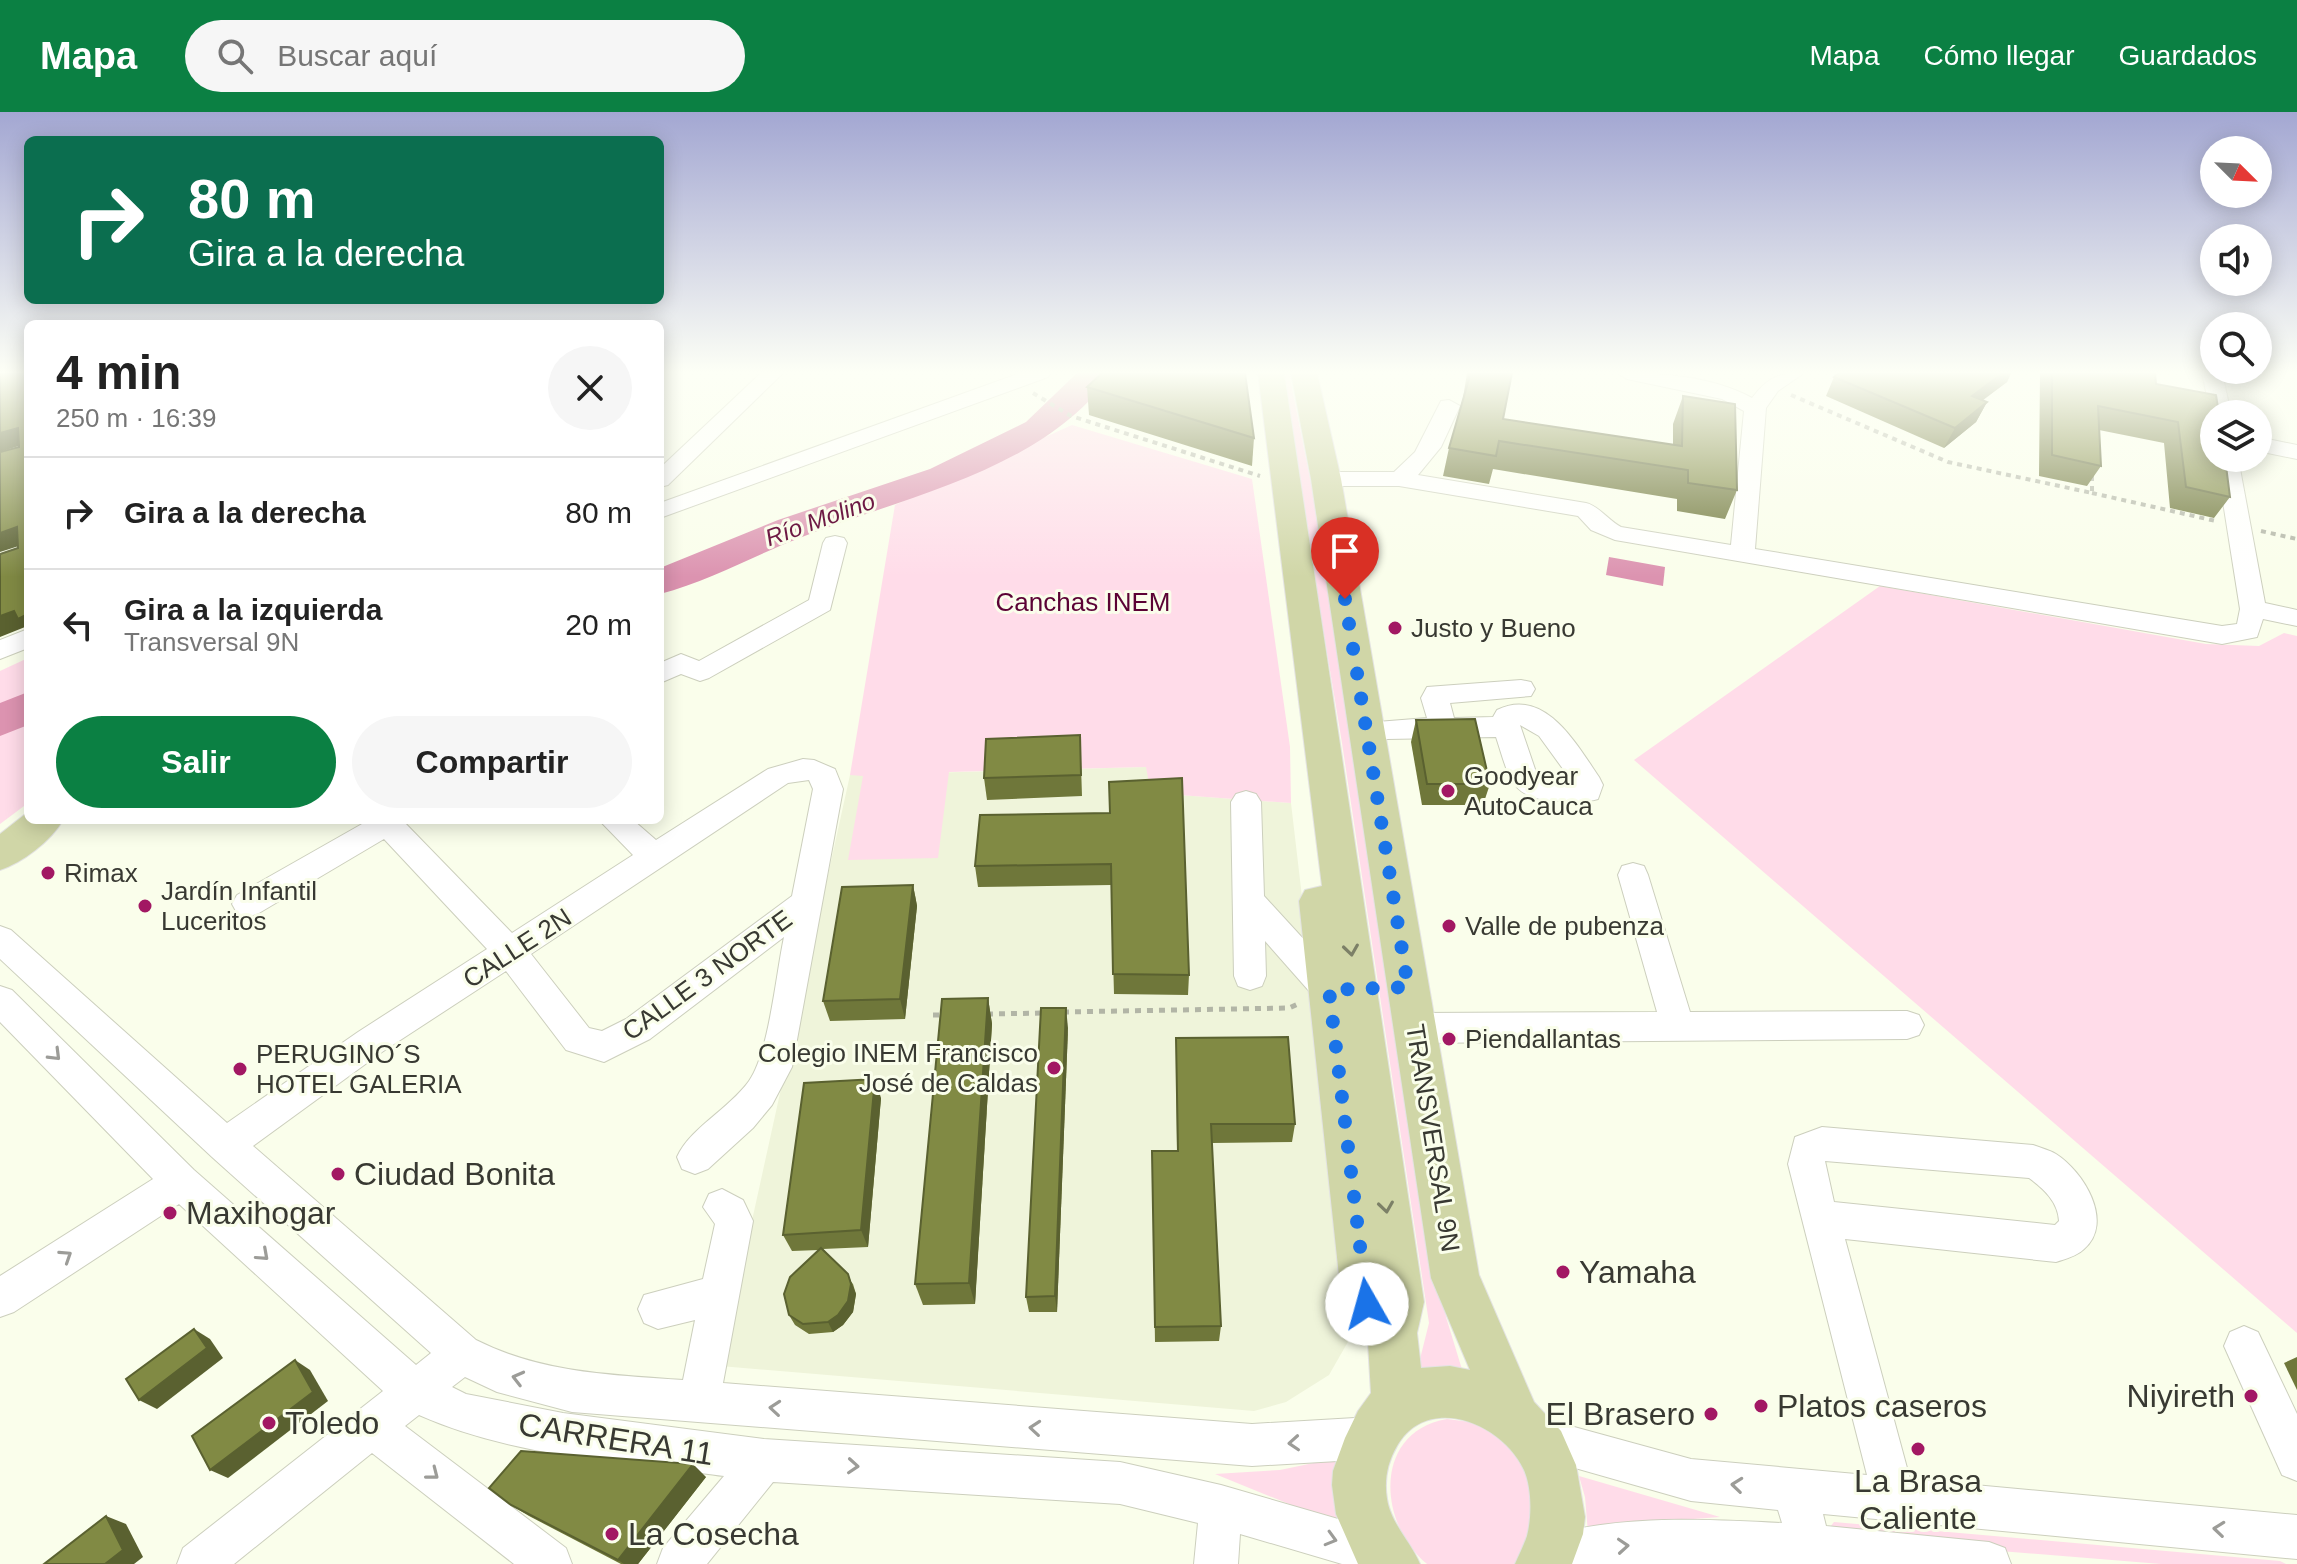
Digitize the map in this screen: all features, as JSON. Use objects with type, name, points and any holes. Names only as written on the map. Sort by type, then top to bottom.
[{"type":"main road","points":[[1273,441],[1272,479],[1367,1304],[1392,1333]]},
{"type":"main road","name":"TRANSVERSAL 9N","points":[[1282,441],[1399,1302],[1392,1333],[1385,1421]]},
{"type":"main road","name":"TRANSVERSAL 9N","points":[[1311,441],[1334,479],[1428,1028],[1455,1278],[1524,1428],[1546,1457],[1557,1502],[1556,1524],[1544,1562]]},
{"type":"main road","points":[[1329,441],[1334,479],[1387,729],[1428,1028]]},
{"type":"main road","points":[[0,830],[24,812]]},
{"type":"main road","points":[[0,855],[39,824]]},
{"type":"main road","points":[[1387,1559],[1365,1518],[1358,1480],[1385,1421],[1432,1392],[1454,1392],[1476,1397],[1524,1428]]},
{"type":"street","points":[[664,476],[701,441]]},
{"type":"street","points":[[664,509],[852,441]]},
{"type":"street","points":[[1399,479],[1425,458],[1433,441]]},
{"type":"street","points":[[1742,554],[1752,441]]},
{"type":"street","points":[[2272,447],[2297,452]]},
{"type":"street","points":[[1334,479],[1399,479],[1586,510],[1599,525],[1615,533],[2222,635],[2248,631],[2253,609],[2229,472]]},
{"type":"street","points":[[664,493],[692,498]]},
{"type":"street","points":[[664,672],[681,663],[700,672],[821,604],[835,543]]},
{"type":"street","points":[[2253,609],[2297,618]]},
{"type":"street","points":[[0,650],[24,640]]},
{"type":"street","points":[[1443,728],[1435,698],[1437,694],[1521,689]]},
{"type":"street","points":[[1387,729],[1506,727]]},
{"type":"street","name":"CALLE 2N","points":[[225,1145],[370,1042],[511,953],[778,776],[799,769],[816,769],[825,776],[828,789],[808,901]]},
{"type":"street","points":[[1246,802],[1250,976]]},
{"type":"street","points":[[248,904],[387,824]]},
{"type":"street","points":[[392,824],[511,953]]},
{"type":"street","points":[[618,824],[656,858]]},
{"type":"street","points":[[1633,875],[1678,1026]]},
{"type":"street","points":[[1248,900],[1329,990]]},
{"type":"street","points":[[695,1157],[754,1105],[767,1088],[775,1067],[808,901]]},
{"type":"street","name":"CALLE 3 NORTE","points":[[511,953],[578,1040],[604,1047],[638,1029],[808,901]]},
{"type":"street","points":[[0,939],[225,1145],[462,1354],[497,1372],[572,1392],[1252,1445],[1385,1421]]},
{"type":"street","name":"CARRERA 11","points":[[0,1000],[181,1182],[415,1392],[465,1414],[563,1434],[764,1460],[1120,1483],[1221,1507],[1387,1559]]},
{"type":"street","points":[[1428,1028],[1907,1025]]},
{"type":"street","points":[[1820,1218],[2056,1244],[2075,1236],[2079,1219],[2072,1200],[2053,1175],[2034,1162],[1822,1144],[1808,1149],[1805,1156],[1820,1218],[1894,1498]]},
{"type":"street","points":[[0,1298],[181,1182]]},
{"type":"street","points":[[699,1402],[734,1221],[722,1207]]},
{"type":"street","points":[[658,1309],[720,1295]]},
{"type":"street","points":[[2244,1346],[2297,1460]]},
{"type":"street","points":[[199,1564],[462,1354]]},
{"type":"street","points":[[371,1426],[550,1564]]},
{"type":"street","points":[[1524,1428],[1691,1480],[2297,1537]]},
{"type":"street","points":[[679,1564],[764,1460]]},
{"type":"street","points":[[1795,1491],[1812,1555]]},
{"type":"street","points":[[1216,1564],[1221,1507]]},
{"type":"street","points":[[1544,1562],[1609,1547],[1657,1544],[1989,1564]]},
{"type":"path","points":[[1150,441],[1272,479]]},
{"type":"path","points":[[1898,441],[1948,462],[2297,539]]},
{"type":"path","points":[[2092,467],[2092,493]]},
{"type":"path","points":[[979,1014],[1289,1008],[1329,990]]},
{"type":"path","points":[[933,1015],[948,1015]]},
{"type":"shaded area","points":[[1609,557],[1665,567],[1663,586],[1606,575]]},
{"type":"shaded area","name":"Colegio INEM Francisco José de Caldas","points":[[1147,767],[1151,793],[1291,803],[1353,1333],[1329,1375],[1286,1402],[1254,1411],[720,1366],[850,775]]},
{"type":"green space","name":"Canchas INEM","points":[[1037,441],[1125,441],[1252,479],[1290,747],[1291,803],[1151,793],[1146,767],[949,772],[938,858],[848,860],[863,776],[850,775],[895,505]]},
{"type":"green space","points":[[1292,441],[1302,441],[1323,544],[1396,979],[1446,1317],[1464,1376],[1416,1375],[1429,1323],[1342,743]]},
{"type":"green space","points":[[1880,586],[2206,644],[2259,646],[2284,633],[2297,636],[2297,1333],[1634,760]]},
{"type":"green space","points":[[24,660],[24,806],[0,824],[0,671]]},
{"type":"green space","points":[[1447,1419],[1478,1423],[1493,1431],[1519,1454],[1540,1504],[1521,1564],[1427,1564],[1411,1547],[1399,1526],[1392,1504],[1390,1481],[1395,1460],[1405,1442],[1423,1427]]},
{"type":"green space","points":[[1342,1457],[1348,1528],[1215,1474],[1280,1470]]},
{"type":"green space","points":[[1579,1476],[1720,1517],[1653,1522],[1588,1533],[1585,1497]]},
{"type":"green space","points":[[1834,1522],[2280,1561],[2286,1564],[2161,1564],[1838,1538],[1830,1527]]},
{"type":"building","points":[[19,441],[24,441],[24,616],[18,619],[14,611],[0,616],[0,554],[18,548],[17,527],[0,533],[0,452],[19,447]]},
{"type":"building","points":[[1451,441],[1647,441],[1682,446],[1682,441],[1736,441],[1737,490],[1688,483],[1688,470],[1499,441],[1496,456],[1449,448]]},
{"type":"building","points":[[2052,441],[2100,441],[2101,466],[2052,455]]},
{"type":"building","points":[[2180,441],[2200,441],[2200,472],[2227,472],[2230,497],[2186,487]]},
{"type":"building","points":[[1475,719],[1490,784],[1427,784],[1416,720]]},
{"type":"building","points":[[1080,735],[1081,775],[984,778],[986,739]]},
{"type":"building","points":[[1182,778],[1189,975],[1113,974],[1111,864],[975,866],[980,815],[1110,813],[1109,782]]},
{"type":"building","points":[[913,885],[900,999],[823,1001],[842,887]]},
{"type":"building","points":[[988,998],[969,1283],[915,1284],[942,999]]},
{"type":"building","points":[[1041,1008],[1066,1008],[1055,1296],[1026,1297]]},
{"type":"building","points":[[1288,1037],[1295,1124],[1211,1124],[1221,1326],[1155,1327],[1152,1151],[1178,1151],[1176,1038]]},
{"type":"building","points":[[875,1079],[861,1230],[783,1235],[804,1083]]},
{"type":"building","points":[[821,1248],[848,1274],[851,1284],[848,1301],[838,1315],[828,1322],[803,1324],[789,1315],[784,1294],[790,1277]]},
{"type":"building","points":[[194,1329],[207,1348],[139,1400],[126,1379]]},
{"type":"building","points":[[295,1360],[313,1392],[210,1470],[192,1436]]},
{"type":"building","name":"La Cosecha","points":[[521,1451],[693,1464],[618,1560],[511,1505],[489,1488]]},
{"type":"building","points":[[106,1516],[123,1550],[105,1564],[44,1564]]},
{"type":"waterway","name":"Río Molino","points":[[664,580],[791,528],[942,476],[1014,441]]},
{"type":"waterway","name":"Río Molino","points":[[0,721],[24,709]]},
{"type":"place","name":"Justo y Bueno","points":[[1395,628]]},
{"type":"place","name":"Goodyear AutoCauca","points":[[1448,791]]},
{"type":"place","name":"Rimax","points":[[48,873]]},
{"type":"place","name":"Jardín Infantil Luceritos","points":[[145,906]]},
{"type":"place","name":"Valle de pubenza","points":[[1449,926]]},
{"type":"place","name":"Piendallantas","points":[[1449,1039]]},
{"type":"place","name":"Colegio INEM Francisco José de Caldas","points":[[1054,1068]]},
{"type":"place","name":"PERUGINO´S HOTEL GALERIA","points":[[240,1069]]},
{"type":"place","name":"Ciudad Bonita","points":[[338,1174]]},
{"type":"place","name":"Maxihogar","points":[[170,1213]]},
{"type":"place","name":"Yamaha","points":[[1563,1272]]},
{"type":"place","name":"Niyireth","points":[[2251,1396]]},
{"type":"place","name":"Platos caseros","points":[[1761,1406]]},
{"type":"place","name":"El Brasero","points":[[1711,1414]]},
{"type":"place","name":"Toledo","points":[[269,1423]]},
{"type":"place","name":"La Brasa Caliente","points":[[1918,1449]]},
{"type":"place","name":"La Cosecha","points":[[612,1534]]},
{"type":"route","points":[[1345,599],[1408,987],[1329,990],[1367,1304]]}]
